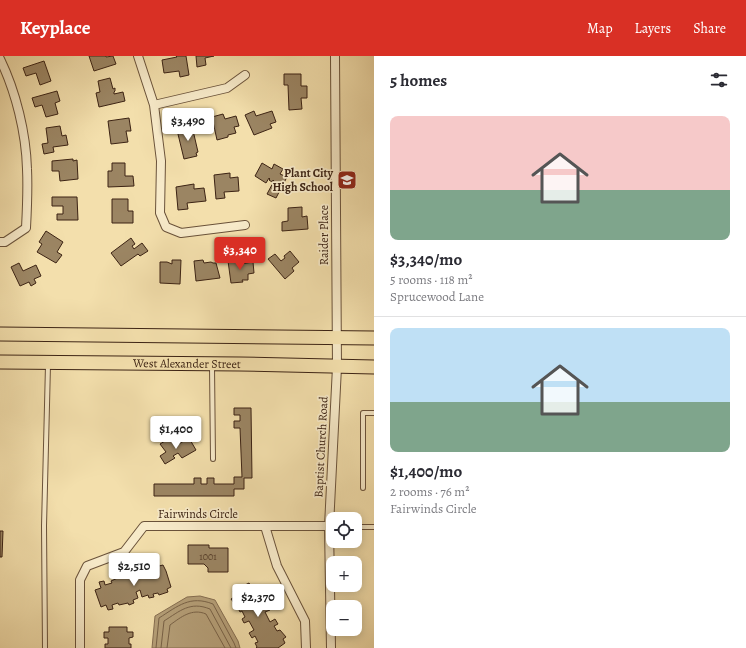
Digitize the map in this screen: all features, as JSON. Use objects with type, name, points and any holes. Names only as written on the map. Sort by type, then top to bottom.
[{"type":"main road","points":[[0,334],[374,338]]},
{"type":"main road","name":"West Alexander Street","points":[[0,362],[374,367]]},
{"type":"street","points":[[138,56],[154,105],[161,161],[160,213],[166,227],[181,233],[245,225]]},
{"type":"street","name":"Raider Place","points":[[335,56],[337,367]]},
{"type":"street","points":[[0,59],[7,74],[21,120],[27,168],[26,228],[5,242],[0,242]]},
{"type":"street","points":[[154,105],[227,88],[245,75]]},
{"type":"street","name":"Baptist Church Road","points":[[332,512],[337,367]]},
{"type":"street","name":"Fairwinds Circle","points":[[80,648],[80,580],[87,566],[124,552],[144,526],[326,526]]},
{"type":"street","points":[[265,526],[277,566],[305,621],[306,648]]},
{"type":"street","name":"Baptist Church Road","points":[[331,548],[331,648]]},
{"type":"lane","points":[[45,648],[44,526],[48,363]]},
{"type":"lane","points":[[212,364],[213,459]]},
{"type":"lane","points":[[363,488],[364,413],[374,413]]},
{"type":"lane","points":[[362,526],[374,527]]},
{"type":"water","points":[[200,596],[215,600],[238,641],[240,648],[152,648],[155,616],[187,597]]},
{"type":"building","points":[[89,56],[113,56],[116,64],[94,71]]},
{"type":"building","points":[[176,56],[186,56],[189,75],[180,77],[179,71],[164,73],[162,60],[177,57]]},
{"type":"building","points":[[196,56],[214,56],[205,58],[206,65],[197,67]]},
{"type":"building","points":[[44,61],[51,81],[40,85],[36,73],[26,76],[23,68]]},
{"type":"building","points":[[284,74],[301,74],[301,86],[307,86],[307,98],[301,98],[302,109],[289,110],[288,85],[284,85]]},
{"type":"building","points":[[110,78],[113,89],[115,88],[114,94],[123,92],[125,101],[99,107],[96,93],[100,92],[98,81]]},
{"type":"building","points":[[57,91],[60,101],[55,103],[58,114],[46,117],[42,105],[35,107],[32,98]]},
{"type":"building","points":[[254,111],[256,116],[272,111],[276,122],[270,124],[272,128],[254,135],[245,115]]},
{"type":"building","points":[[223,114],[225,119],[236,116],[239,126],[234,127],[236,133],[217,140],[212,117]]},
{"type":"building","points":[[129,118],[131,131],[126,131],[128,142],[111,144],[108,121]]},
{"type":"building","points":[[60,126],[62,136],[66,135],[68,145],[53,147],[54,152],[44,154],[42,144],[48,143],[46,128]]},
{"type":"building","points":[[192,126],[198,152],[196,153],[197,156],[184,159],[177,130]]},
{"type":"building","points":[[73,159],[73,161],[77,160],[78,179],[60,181],[59,171],[52,171],[52,161]]},
{"type":"building","points":[[112,163],[125,163],[125,176],[133,176],[134,186],[108,187],[108,171],[112,171]]},
{"type":"building","points":[[262,163],[272,169],[274,164],[283,169],[280,174],[287,177],[276,198],[267,194],[274,181],[273,180],[272,182],[269,178],[266,183],[255,176]]},
{"type":"building","points":[[230,173],[230,178],[238,177],[239,191],[224,192],[225,198],[216,199],[214,175]]},
{"type":"building","points":[[194,184],[194,189],[204,188],[206,201],[187,203],[188,209],[178,210],[176,187]]},
{"type":"building","points":[[52,197],[77,197],[78,220],[57,220],[57,214],[63,214],[63,206],[52,206]]},
{"type":"building","points":[[112,199],[128,199],[128,211],[133,211],[133,223],[112,223]]},
{"type":"building","points":[[302,207],[302,217],[307,216],[308,229],[282,231],[282,222],[288,221],[288,208]]},
{"type":"building","points":[[46,231],[63,242],[57,252],[62,255],[56,263],[37,252],[42,244],[39,242]]},
{"type":"building","points":[[131,238],[135,244],[132,246],[134,249],[142,243],[148,251],[140,256],[138,254],[121,266],[111,253]]},
{"type":"building","points":[[290,251],[299,262],[292,268],[294,271],[285,279],[268,259],[275,254],[281,261]]},
{"type":"building","points":[[172,260],[181,260],[180,284],[160,283],[160,262],[172,264]]},
{"type":"building","points":[[203,260],[204,263],[216,263],[220,278],[196,281],[194,261]]},
{"type":"building","points":[[240,260],[241,264],[253,262],[254,273],[248,274],[248,280],[231,283],[228,261]]},
{"type":"building","points":[[19,263],[23,271],[36,265],[41,276],[34,279],[36,283],[31,286],[29,282],[20,286],[11,267]]},
{"type":"building","points":[[234,408],[251,408],[252,478],[244,478],[244,489],[234,489],[234,496],[154,496],[154,484],[194,484],[194,478],[201,478],[201,484],[207,484],[207,478],[214,478],[214,484],[234,484],[234,477],[242,477],[240,428],[234,428],[234,421],[240,421],[240,415],[234,415]]},
{"type":"building","points":[[170,438],[175,446],[189,438],[196,450],[182,458],[178,453],[173,456],[175,458],[165,464],[160,456],[166,452],[160,444]]},
{"type":"building","points":[[0,531],[3,531],[2,557],[0,557]]},
{"type":"building","points":[[188,545],[209,545],[209,548],[228,548],[228,572],[208,572],[208,568],[204,564],[188,564]]},
{"type":"building","points":[[158,562],[159,566],[163,565],[166,571],[171,587],[167,589],[168,592],[159,595],[158,593],[153,594],[154,597],[149,598],[148,595],[142,597],[140,590],[136,592],[138,598],[133,600],[134,603],[129,605],[128,603],[119,605],[118,603],[112,605],[113,609],[108,610],[106,605],[101,607],[95,590],[101,588],[99,582],[104,581],[105,585],[112,583],[111,581],[120,577],[119,575],[124,573],[125,577],[131,575],[133,581],[137,580],[135,574],[141,572],[139,568],[144,567],[145,569],[150,567],[149,565]]},
{"type":"building","points":[[249,583],[252,588],[257,585],[259,590],[256,592],[259,597],[261,596],[263,600],[261,601],[264,607],[268,605],[270,610],[265,612],[270,622],[275,619],[278,624],[274,626],[277,631],[280,630],[286,637],[283,639],[285,643],[278,648],[256,648],[255,643],[258,642],[255,636],[252,638],[249,633],[254,630],[249,621],[244,623],[242,619],[245,617],[242,611],[240,612],[238,608],[240,607],[237,601],[234,603],[231,599],[236,596],[233,591]]},
{"type":"building","points":[[109,627],[127,627],[127,632],[133,632],[133,637],[129,638],[131,648],[105,648],[105,644],[108,644],[108,638],[104,638],[104,632],[109,632]]},
{"type":"place","name":"Plant City High School","points":[[347,180]]}]
